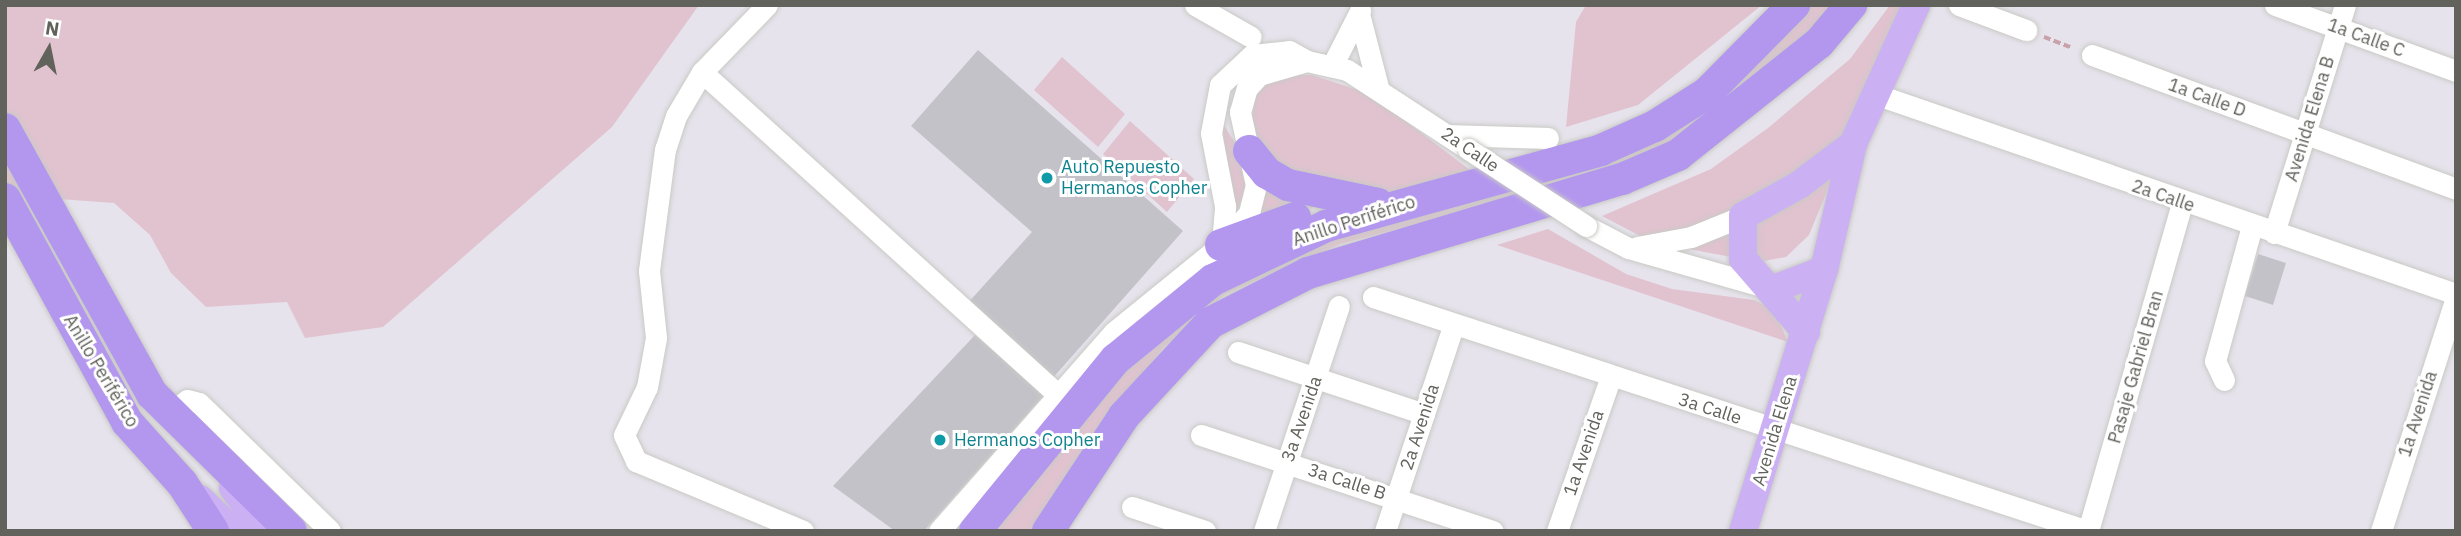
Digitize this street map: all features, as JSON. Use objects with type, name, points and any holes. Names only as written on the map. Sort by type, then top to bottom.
[{"type":"highway","name":"Anillo Periférico","points":[[975,531],[1116,359],[1181,302],[1282,245],[1397,205],[1601,150],[1655,126],[1707,93],[1794,5]]},
{"type":"highway","name":"Anillo Periférico","points":[[1048,531],[1124,416],[1210,323],[1308,272],[1622,179],[1678,155],[1819,43],[1852,5]]},
{"type":"highway","name":"Anillo Periférico","points":[[5,130],[161,404],[208,455],[291,531]]},
{"type":"highway","points":[[1249,151],[1267,173],[1300,190],[1397,205]]},
{"type":"highway","name":"Anillo Periférico","points":[[5,199],[127,422],[183,483],[213,531]]},
{"type":"highway","points":[[1221,245],[1311,213],[1397,205]]},
{"type":"main road","name":"Avenida Elena","points":[[1744,531],[1824,270],[1853,144],[1872,93],[1916,5]]},
{"type":"main road","points":[[1806,332],[1773,289],[1743,259],[1743,216],[1799,185],[1853,144]]},
{"type":"main road","points":[[1799,185],[1840,207]]},
{"type":"main road","points":[[1773,289],[1824,270]]},
{"type":"main road","points":[[208,455],[265,531]]},
{"type":"main road","points":[[183,483],[233,531]]},
{"type":"street","points":[[767,5],[702,72],[665,149],[649,271],[656,338],[647,387],[624,435],[626,449],[636,461],[803,531]]},
{"type":"street","points":[[1195,5],[1251,37]]},
{"type":"street","points":[[1959,5],[2026,30]]},
{"type":"street","name":"1a Calle C","points":[[2276,5],[2456,71]]},
{"type":"street","name":"Avenida Elena B","points":[[2274,233],[2345,5]]},
{"type":"street","points":[[1332,66],[1360,10]]},
{"type":"street","points":[[1360,10],[1378,87]]},
{"type":"street","name":"2a Calle","points":[[1221,245],[1225,206],[1211,133],[1220,85],[1233,66],[1265,52],[1289,51],[1307,61],[1332,66],[1378,87],[1586,226],[1628,248],[1773,289]]},
{"type":"street","name":"1a Calle D","points":[[2092,55],[2456,189]]},
{"type":"street","name":"2a Calle","points":[[1221,245],[1253,205],[1256,185],[1241,121],[1247,88],[1273,68],[1307,61]]},
{"type":"street","points":[[702,72],[1058,395]]},
{"type":"street","name":"2a Calle","points":[[1872,93],[2182,203],[2456,296]]},
{"type":"street","points":[[1447,135],[1548,138]]},
{"type":"street","name":"Pasaje Gabriel Bran","points":[[2088,531],[2182,203]]},
{"type":"street","points":[[1628,248],[1691,237],[1743,216]]},
{"type":"street","points":[[2224,380],[2214,361],[2252,226]]},
{"type":"street","points":[[939,531],[1058,395],[1148,300],[1221,245]]},
{"type":"street","name":"1a Avenida","points":[[2381,531],[2456,296]]},
{"type":"street","name":"3a Calle","points":[[1373,297],[2047,524],[2088,531]]},
{"type":"street","name":"3a Avenida","points":[[1264,531],[1339,306]]},
{"type":"street","name":"2a Avenida","points":[[1385,531],[1454,324]]},
{"type":"street","points":[[1238,352],[1424,414]]},
{"type":"street","name":"1a Avenida","points":[[1557,531],[1611,376]]},
{"type":"street","points":[[161,404],[187,400],[198,403],[330,531]]},
{"type":"street","name":"3a Calle B","points":[[1200,435],[1493,531]]},
{"type":"street","points":[[1132,507],[1205,531]]},
{"type":"path","points":[[2026,30],[2092,55]]},
{"type":"shaded area","points":[[5,5],[699,5],[612,127],[383,327],[305,338],[287,302],[206,307],[171,273],[150,235],[114,203],[5,195]]},
{"type":"shaded area","points":[[1586,5],[1762,5],[1638,105],[1566,127],[1576,22]]},
{"type":"shaded area","points":[[1807,5],[1839,5],[1723,114],[1612,172],[1340,244],[1225,294],[1163,348],[1098,432],[1036,531],[993,531],[1104,390],[1220,285],[1333,235],[1603,160]]},
{"type":"shaded area","points":[[1890,5],[1904,5],[1809,235],[1786,257],[1759,262],[1704,252],[1644,238],[1602,216],[1711,169],[1768,128],[1850,59]]},
{"type":"shaded area","points":[[1062,57],[1125,114],[1098,147],[1034,90]]},
{"type":"shaded area","points":[[1286,75],[1312,75],[1370,94],[1470,170],[1397,193],[1351,192],[1296,177],[1262,148],[1251,124],[1255,97],[1268,80]]},
{"type":"shaded area","points":[[1130,121],[1194,179],[1167,212],[1103,154]]},
{"type":"shaded area","points":[[1222,122],[1239,149],[1248,185],[1233,221]]},
{"type":"shaded area","points":[[1265,181],[1321,205],[1251,226]]},
{"type":"shaded area","points":[[1548,229],[1626,274],[1672,289],[1754,300],[1774,310],[1788,342],[1497,245]]},
{"type":"building","name":"Auto Repuesto Hermanos Copher","points":[[978,50],[1183,231],[1051,380],[966,305],[1032,232],[911,126]]},
{"type":"building","points":[[2258,254],[2286,263],[2273,305],[2245,296]]},
{"type":"building","name":"Hermanos Copher","points":[[975,335],[1044,395],[924,531],[895,531],[833,486]]},
{"type":"place","name":"Auto Repuesto Hermanos Copher","points":[[1047,178]]},
{"type":"place","name":"Hermanos Copher","points":[[940,440]]}]
